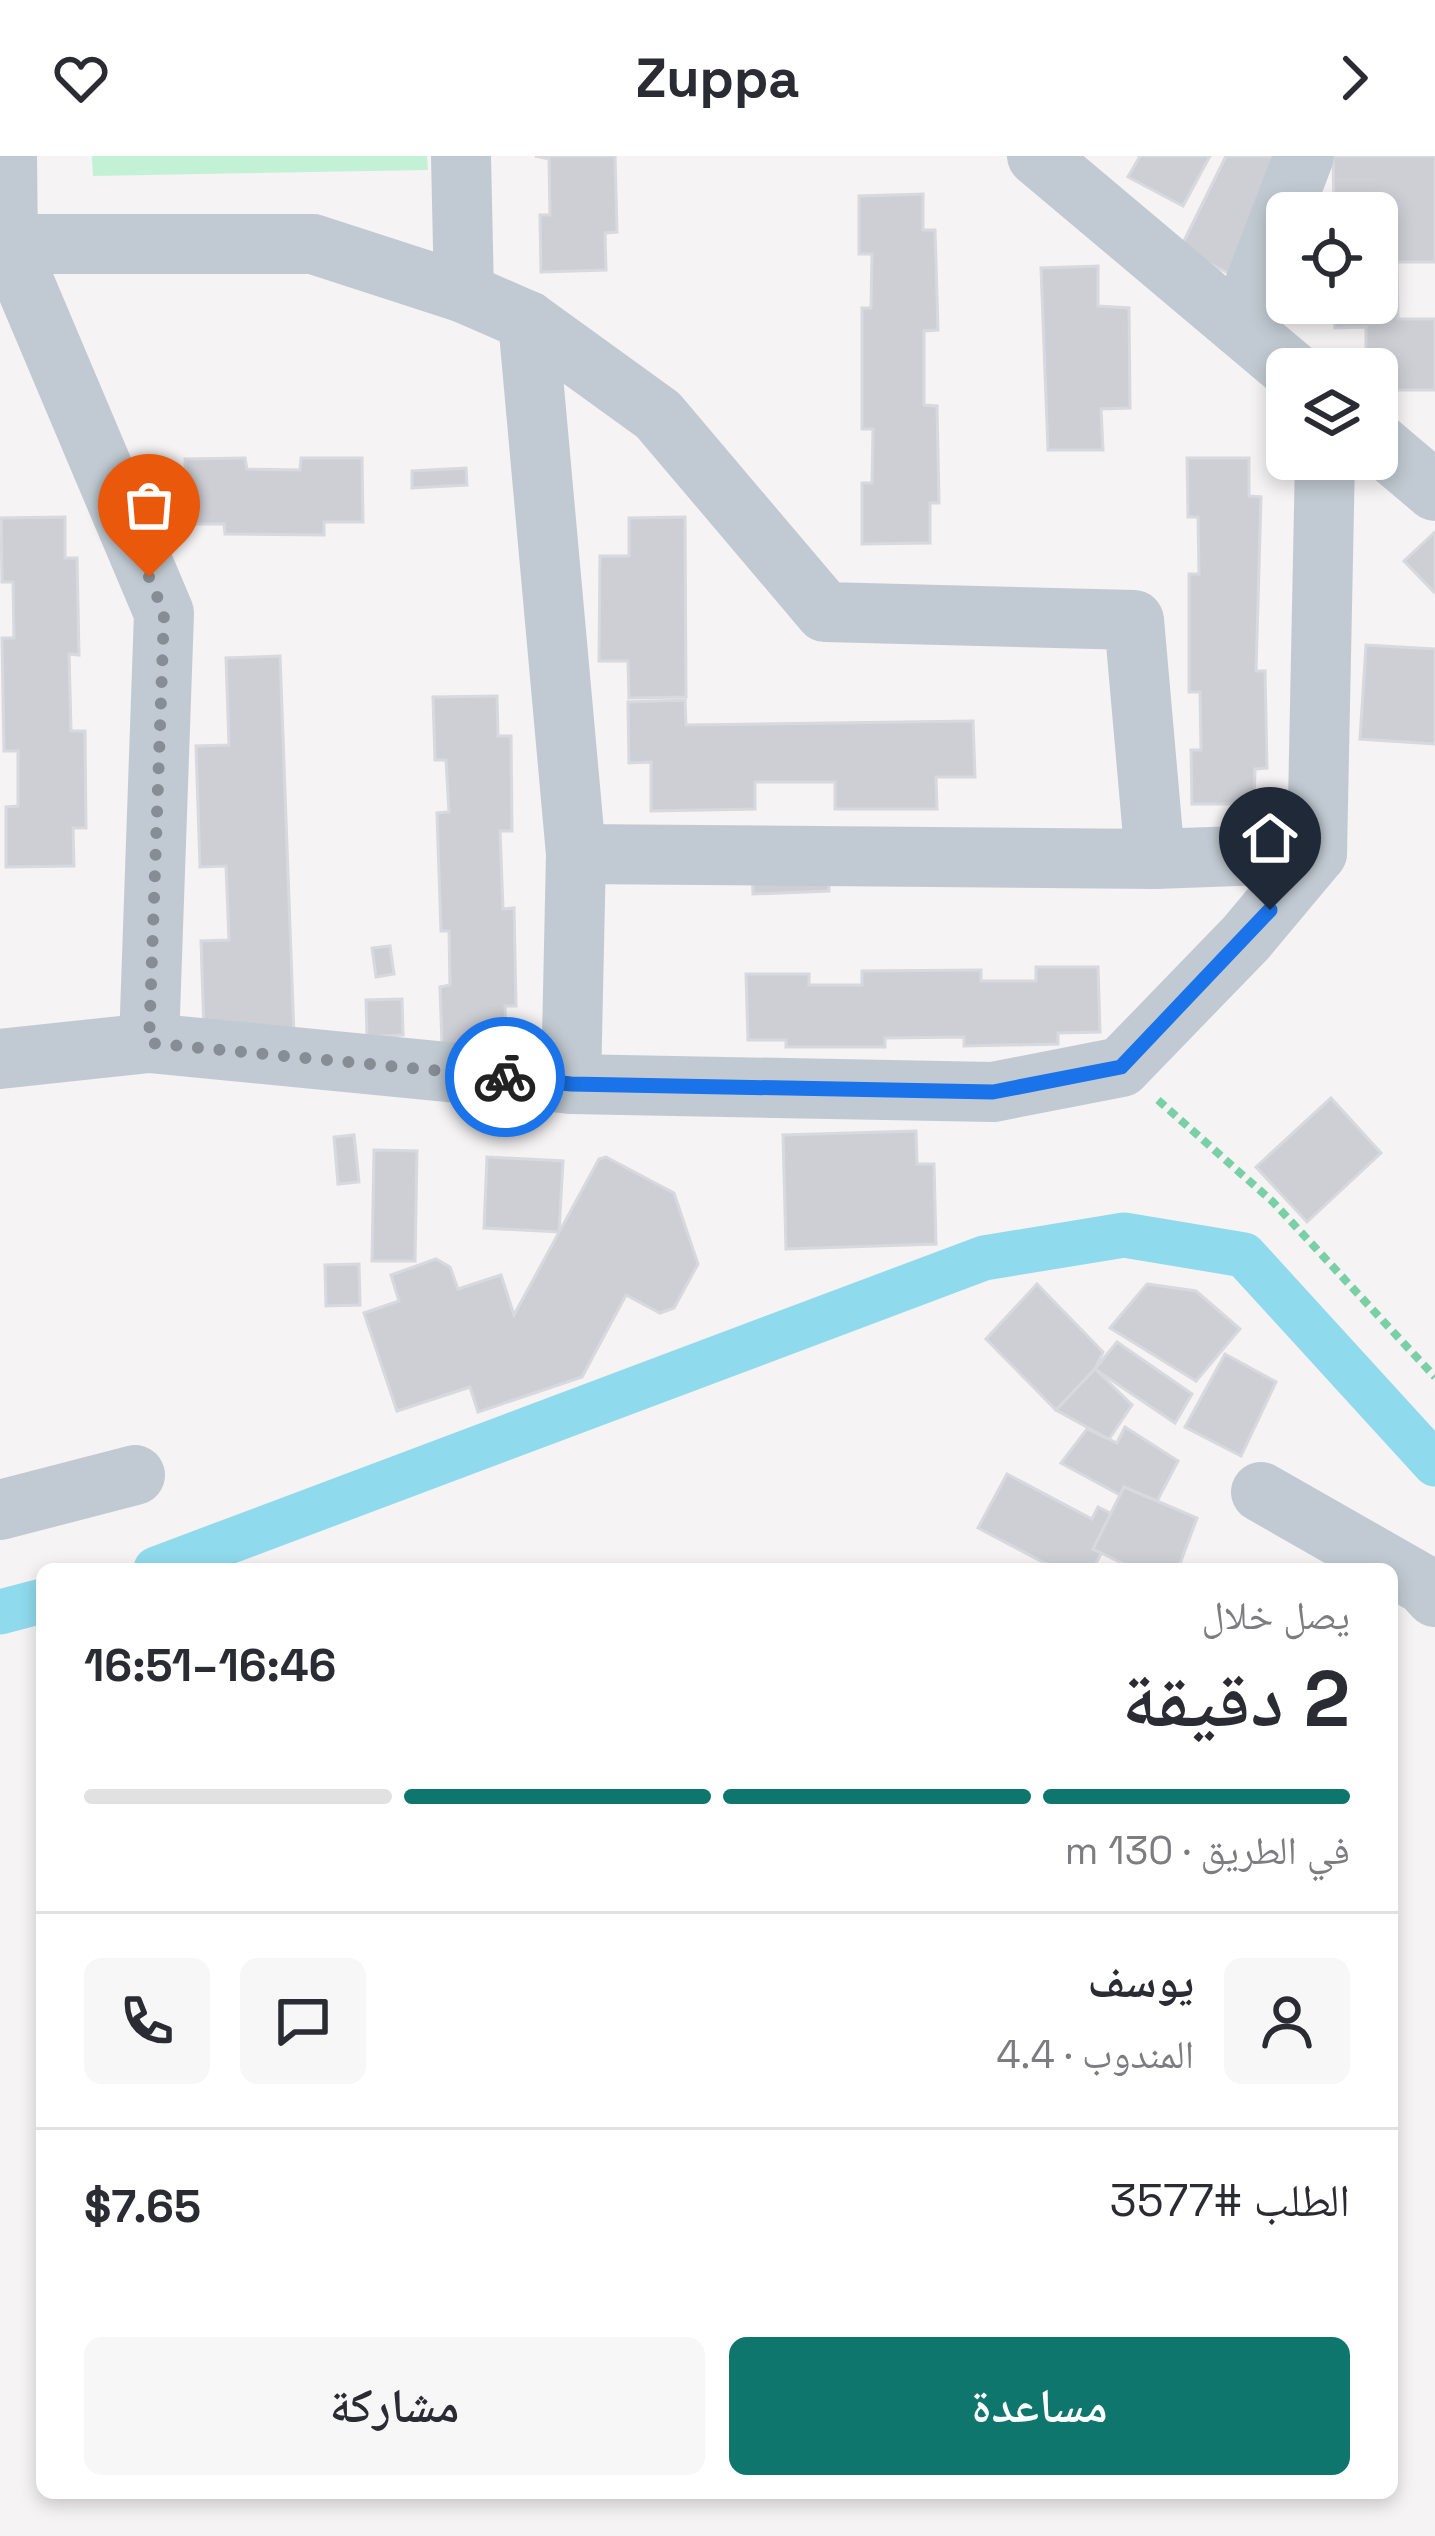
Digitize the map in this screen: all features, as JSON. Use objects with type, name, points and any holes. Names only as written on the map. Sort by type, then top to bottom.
[{"type":"street","points":[[7,156],[4,244],[164,613],[149,1043]]},
{"type":"street","points":[[461,156],[464,293]]},
{"type":"street","points":[[1037,156],[1266,349]]},
{"type":"street","points":[[1239,326],[1304,156]]},
{"type":"street","points":[[4,244],[314,244],[464,293],[528,321],[658,415],[825,612],[1135,620],[1155,859]]},
{"type":"street","points":[[528,321],[577,854],[571,1084]]},
{"type":"street","points":[[1398,460],[1435,491]]},
{"type":"street","points":[[0,1059],[149,1043],[571,1084],[993,1092],[1121,1067],[1246,938],[1317,853],[1325,480]]},
{"type":"street","points":[[577,854],[1155,859],[1317,853]]},
{"type":"street","points":[[0,1510],[135,1475]]},
{"type":"street","points":[[1262,1492],[1386,1563]]},
{"type":"street","points":[[1398,1570],[1435,1597]]},
{"type":"path","points":[[1121,1067],[1274,1202],[1435,1377]]},
{"type":"green space","points":[[92,156],[427,156],[428,170],[93,176]]},
{"type":"building","points":[[535,156],[615,156],[617,232],[605,233],[606,270],[541,272],[540,215],[550,215],[549,159]]},
{"type":"building","points":[[1140,156],[1210,156],[1183,206],[1128,177]]},
{"type":"building","points":[[1226,156],[1281,156],[1238,278],[1180,249]]},
{"type":"building","points":[[1333,156],[1435,156],[1435,262],[1398,262],[1398,192],[1334,192]]},
{"type":"building","points":[[923,194],[923,230],[935,230],[938,330],[924,331],[924,405],[937,406],[939,503],[930,503],[930,543],[862,544],[862,483],[872,483],[873,429],[862,429],[862,308],[871,308],[872,254],[859,254],[859,196]]},
{"type":"building","points":[[1098,266],[1098,306],[1129,308],[1130,408],[1101,409],[1103,450],[1048,450],[1041,268]]},
{"type":"building","points":[[1435,319],[1435,390],[1398,390],[1398,348],[1366,348],[1366,327],[1335,328],[1335,324]]},
{"type":"building","points":[[245,458],[247,469],[300,470],[301,458],[362,458],[363,522],[324,522],[324,535],[225,534],[224,524],[186,524],[185,459]]},
{"type":"building","points":[[1187,458],[1249,458],[1249,496],[1261,497],[1256,671],[1265,671],[1267,768],[1255,769],[1254,804],[1192,804],[1191,750],[1201,750],[1200,692],[1189,692],[1189,574],[1199,574],[1198,517],[1188,517]]},
{"type":"building","points":[[466,468],[467,485],[412,488],[412,471]]},
{"type":"building","points":[[65,517],[65,558],[77,558],[79,655],[69,654],[71,731],[85,731],[86,828],[73,828],[74,866],[6,867],[6,807],[18,806],[18,751],[4,751],[2,638],[14,638],[13,582],[2,582],[1,518]]},
{"type":"building","points":[[685,517],[686,697],[629,698],[628,661],[599,661],[600,556],[629,556],[629,518]]},
{"type":"building","points":[[1435,532],[1435,591],[1434,592],[1404,561]]},
{"type":"building","points":[[1366,645],[1435,649],[1435,744],[1360,739]]},
{"type":"building","points":[[280,656],[295,1063],[204,1031],[201,941],[229,940],[226,866],[200,867],[196,746],[229,745],[226,658]]},
{"type":"building","points":[[497,696],[498,736],[511,736],[512,831],[500,831],[503,909],[514,908],[516,1006],[505,1006],[506,1045],[442,1045],[440,987],[450,985],[449,931],[441,931],[437,813],[449,812],[446,760],[435,760],[433,697]]},
{"type":"building","points":[[685,700],[686,725],[973,721],[975,777],[936,777],[937,809],[835,809],[835,782],[755,782],[755,809],[651,811],[651,762],[629,763],[628,702]]},
{"type":"building","points":[[829,867],[829,891],[753,894],[752,870]]},
{"type":"building","points":[[390,946],[394,974],[376,977],[372,948]]},
{"type":"building","points":[[1036,967],[1098,967],[1100,1032],[1058,1033],[1058,1044],[964,1046],[964,1037],[885,1038],[885,1047],[786,1047],[786,1040],[748,1040],[746,974],[809,974],[809,985],[862,985],[862,971],[981,970],[981,981],[1036,981]]},
{"type":"building","points":[[402,999],[403,1035],[367,1037],[366,1000]]},
{"type":"building","points":[[1331,1098],[1381,1153],[1307,1222],[1256,1167]]},
{"type":"building","points":[[916,1131],[917,1164],[934,1164],[936,1244],[786,1249],[783,1135]]},
{"type":"building","points":[[354,1135],[359,1182],[338,1184],[334,1137]]},
{"type":"building","points":[[374,1150],[417,1151],[415,1261],[372,1261]]},
{"type":"building","points":[[487,1157],[563,1161],[559,1232],[484,1228]]},
{"type":"building","points":[[606,1157],[674,1193],[698,1264],[674,1308],[660,1313],[626,1295],[582,1377],[478,1412],[470,1387],[397,1411],[364,1313],[399,1301],[391,1275],[436,1259],[450,1267],[458,1289],[501,1275],[514,1315],[599,1159]]},
{"type":"building","points":[[359,1264],[360,1305],[326,1306],[325,1265]]},
{"type":"building","points":[[1037,1284],[1103,1352],[1095,1369],[1056,1410],[986,1339]]},
{"type":"building","points":[[1147,1284],[1196,1291],[1240,1329],[1196,1381],[1110,1328]]},
{"type":"building","points":[[1117,1342],[1192,1394],[1175,1423],[1095,1369]]},
{"type":"building","points":[[1225,1354],[1276,1382],[1241,1456],[1185,1427]]},
{"type":"building","points":[[1095,1369],[1132,1405],[1109,1439],[1056,1410]]},
{"type":"building","points":[[1125,1427],[1178,1461],[1157,1501],[1124,1487],[1120,1495],[1061,1463],[1087,1429],[1117,1443]]},
{"type":"building","points":[[1007,1474],[1092,1519],[1098,1507],[1120,1518],[1096,1563],[1045,1563],[978,1528]]},
{"type":"building","points":[[1124,1487],[1197,1518],[1180,1563],[1122,1563],[1093,1549]]},
{"type":"waterway","points":[[172,1563],[984,1258],[1124,1235],[1244,1255],[1435,1464]]},
{"type":"waterway","points":[[0,1612],[36,1603]]},
{"type":"way so far","points":[[149,577],[164,613],[149,1043],[505,1077]]},
{"type":"route","points":[[505,1077],[571,1084],[993,1092],[1121,1067],[1270,910]]}]
